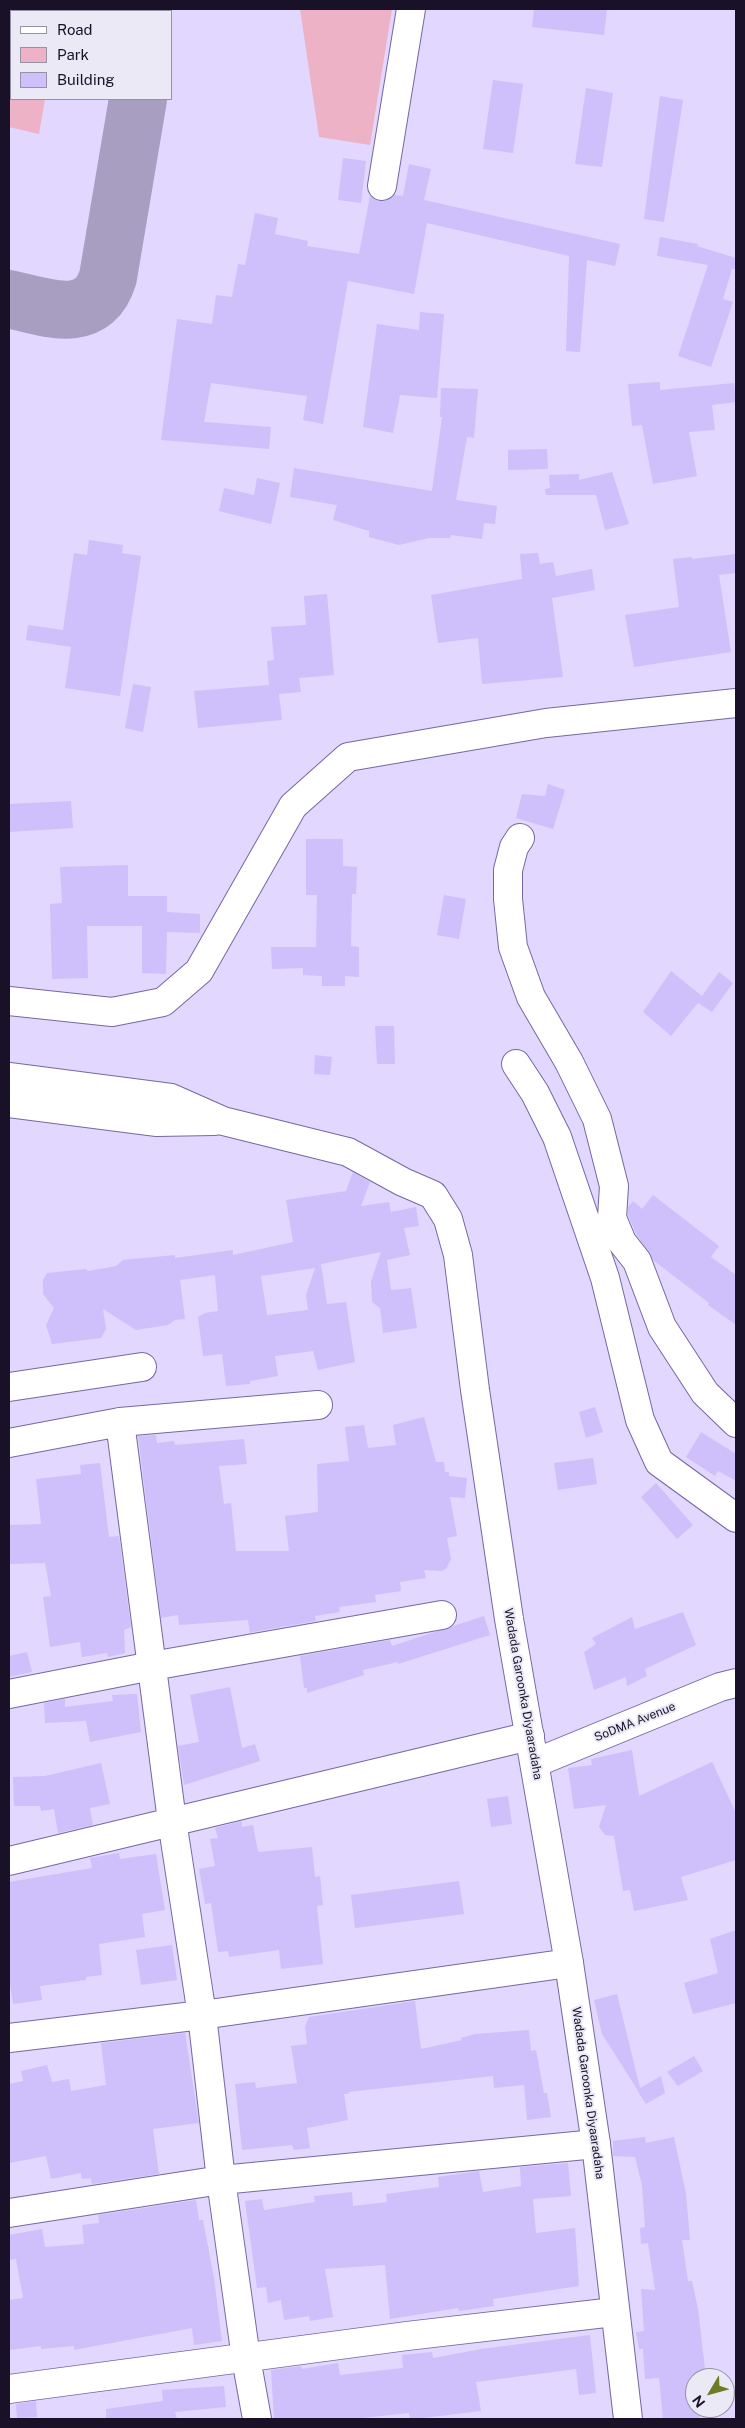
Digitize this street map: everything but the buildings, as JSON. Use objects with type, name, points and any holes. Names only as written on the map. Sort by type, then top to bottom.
[{"type":"street","points":[[382,186],[411,9]]},
{"type":"street","points":[[9,1001],[112,1012],[162,1002],[200,971],[294,806],[348,757],[546,723],[736,703]]},
{"type":"street","points":[[520,838],[514,847],[508,870],[508,899],[513,947],[531,997],[569,1062],[597,1118],[614,1186],[612,1218],[622,1242],[637,1261],[662,1327],[705,1393],[736,1423]]},
{"type":"street","points":[[516,1064],[535,1093],[563,1153],[605,1278],[640,1420],[660,1462],[736,1518]]},
{"type":"street","name":"Wadada Garoonka Diyaaradaha","points":[[9,1077],[171,1098],[223,1121],[348,1152],[403,1182],[433,1195],[448,1219],[458,1255],[475,1390],[503,1581],[569,1963],[596,2144],[614,2312],[628,2419]]},
{"type":"street","name":"Wadada Garoonka Diyaaradaha","points":[[9,1104],[157,1122],[223,1121]]},
{"type":"street","points":[[9,1387],[142,1367]]},
{"type":"street","points":[[9,1443],[120,1422],[318,1404]]},
{"type":"street","points":[[120,1422],[172,1821],[202,2015],[220,2180],[246,2358],[257,2419]]},
{"type":"street","points":[[9,1694],[152,1666],[442,1615]]},
{"type":"street","name":"SoDMA Avenue","points":[[535,1763],[736,1682]]},
{"type":"street","points":[[9,1861],[530,1736]]},
{"type":"street","points":[[9,2038],[202,2015],[569,1963]]},
{"type":"street","points":[[9,2213],[220,2180],[596,2144]]},
{"type":"street","points":[[9,2389],[407,2336],[614,2312]]},
{"type":"green space","points":[[9,9],[40,9],[42,10],[10,10],[10,100],[45,100],[39,134],[9,127]]},
{"type":"green space","points":[[300,9],[392,9],[370,145],[319,137]]},
{"type":"taxiway","points":[[9,299],[52,309],[66,310],[80,308],[91,303],[101,293],[108,277],[138,100]]}]
